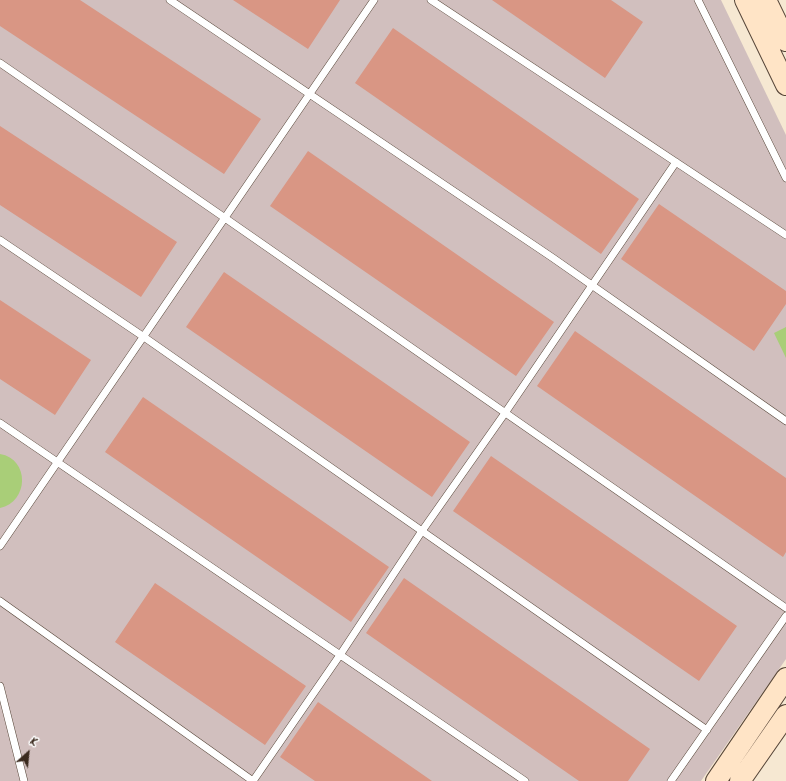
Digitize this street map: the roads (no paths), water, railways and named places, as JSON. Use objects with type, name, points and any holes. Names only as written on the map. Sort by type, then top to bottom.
[{"type":"street","points":[[745,0],[786,86]]},
{"type":"street","points":[[766,0],[786,41]]},
{"type":"street","points":[[716,781],[786,678]]},
{"type":"street","points":[[740,781],[786,715]]},
{"type":"lane","points":[[170,0],[592,285],[786,421]]},
{"type":"lane","points":[[0,546],[374,0]]},
{"type":"lane","points":[[431,0],[786,235]]},
{"type":"lane","points":[[693,0],[699,3],[786,178]]},
{"type":"lane","points":[[0,63],[786,608]]},
{"type":"lane","points":[[0,601],[253,781],[340,655],[422,531],[505,413],[676,162]]},
{"type":"lane","points":[[0,240],[144,337],[708,730]]},
{"type":"lane","points":[[0,423],[524,781]]},
{"type":"lane","points":[[671,781],[786,616]]},
{"type":"lane","points":[[0,686],[24,781]]}]
